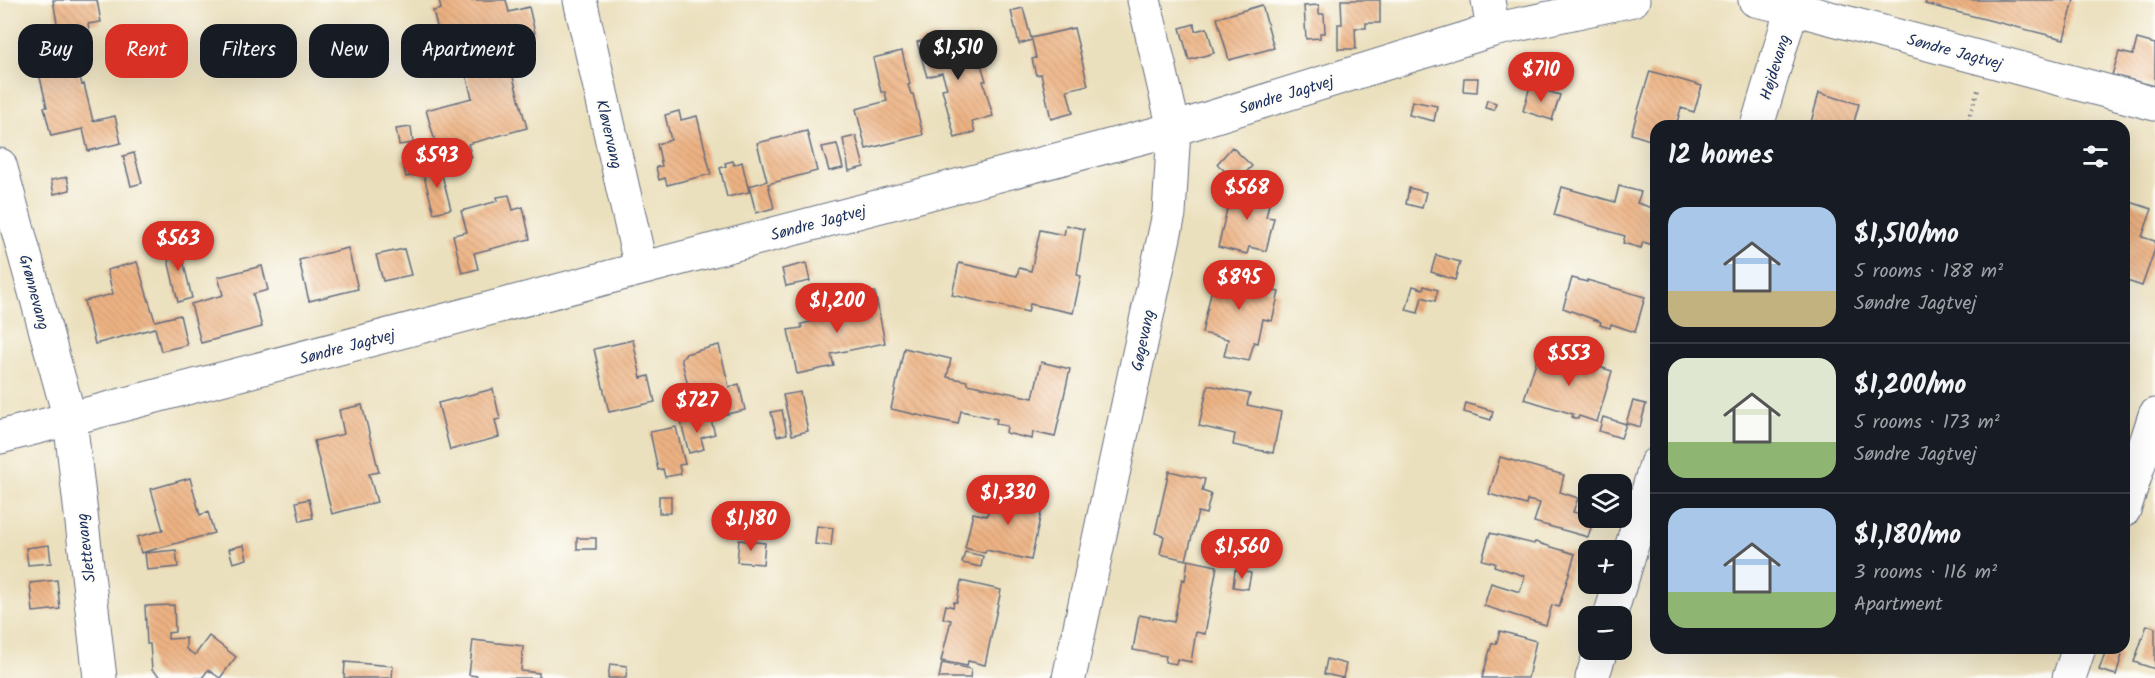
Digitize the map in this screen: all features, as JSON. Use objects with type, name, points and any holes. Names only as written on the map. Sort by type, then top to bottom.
[{"type":"street","name":"Kløvervang","points":[[580,0],[641,268]]},
{"type":"street","name":"Gøgevang","points":[[1069,678],[1169,214],[1174,129],[1144,0]]},
{"type":"street","name":"Søndre Jagtvej","points":[[0,437],[1174,129],[1491,15],[1633,0]]},
{"type":"street","name":"Søndre Jagtvej","points":[[1755,0],[2155,104]]},
{"type":"street","name":"Højdevang","points":[[1759,120],[1792,8]]},
{"type":"street","name":"Grønnevang","points":[[0,165],[70,419]]},
{"type":"street","points":[[2130,492],[2155,415]]},
{"type":"street","name":"Slettevang","points":[[70,419],[100,678]]},
{"type":"street","points":[[1632,544],[1650,484]]},
{"type":"street","points":[[2068,678],[2077,654]]},
{"type":"street","points":[[1592,678],[1598,660]]},
{"type":"building","points":[[53,0],[97,0],[101,22],[57,24]]},
{"type":"building","points":[[439,0],[506,0],[509,12],[529,7],[533,24],[436,24],[433,11],[441,9]]},
{"type":"building","points":[[1341,0],[1380,0],[1380,23],[1366,23],[1366,28],[1355,28],[1356,49],[1338,49],[1338,24],[1342,24]]},
{"type":"building","points":[[1927,0],[2074,0],[2064,39],[1925,4]]},
{"type":"building","points":[[1262,5],[1274,48],[1229,60],[1217,18]]},
{"type":"building","points":[[1319,5],[1319,14],[1324,14],[1325,33],[1320,33],[1320,38],[1306,39],[1304,6]]},
{"type":"building","points":[[1023,8],[1031,38],[1074,28],[1088,85],[1067,90],[1073,113],[1051,119],[1041,74],[1036,75],[1032,59],[1036,58],[1032,40],[1019,44],[1011,11]]},
{"type":"building","points":[[1194,24],[1195,31],[1207,28],[1214,53],[1189,60],[1180,28]]},
{"type":"building","points":[[970,36],[978,65],[981,64],[986,81],[983,81],[993,116],[972,122],[975,132],[955,138],[942,89],[947,88],[942,73],[927,77],[917,42],[935,37],[937,46]]},
{"type":"building","points":[[2137,39],[2155,44],[2155,86],[2112,75],[2119,52],[2133,55]]},
{"type":"building","points":[[902,51],[910,84],[908,85],[913,94],[923,135],[866,149],[856,109],[887,101],[885,92],[881,92],[873,58]]},
{"type":"building","points":[[1650,71],[1702,86],[1694,112],[1681,108],[1678,120],[1650,120],[1650,140],[1631,134]]},
{"type":"building","points":[[40,78],[80,78],[82,85],[84,84],[93,121],[115,116],[121,143],[88,151],[83,129],[51,136],[44,107],[47,107]]},
{"type":"building","points":[[467,78],[513,78],[527,128],[468,144],[472,157],[447,164],[443,150],[438,152],[426,110],[472,98]]},
{"type":"building","points":[[1464,78],[1478,78],[1477,92],[1463,91]]},
{"type":"building","points":[[1530,86],[1560,95],[1552,120],[1523,111]]},
{"type":"building","points":[[1819,93],[1859,104],[1855,120],[1812,120]]},
{"type":"building","points":[[1487,100],[1496,103],[1494,110],[1485,108]]},
{"type":"building","points":[[1412,101],[1437,106],[1434,121],[1409,115]]},
{"type":"building","points":[[679,111],[681,120],[697,116],[711,174],[667,185],[665,178],[659,180],[656,167],[662,166],[657,144],[671,140],[665,115]]},
{"type":"building","points":[[411,127],[413,143],[399,145],[396,129]]},
{"type":"building","points":[[807,131],[817,171],[768,184],[774,208],[756,213],[749,186],[767,181],[757,143]]},
{"type":"building","points":[[856,136],[864,167],[849,171],[843,139]]},
{"type":"building","points":[[837,144],[843,168],[829,171],[822,147]]},
{"type":"building","points":[[1232,147],[1252,166],[1237,182],[1217,164]]},
{"type":"building","points":[[134,153],[142,183],[131,186],[123,156]]},
{"type":"building","points":[[414,157],[418,174],[406,177],[402,159]]},
{"type":"building","points":[[733,161],[734,165],[742,162],[749,192],[727,197],[720,168],[726,166],[725,163]]},
{"type":"building","points":[[439,164],[451,209],[434,213],[422,169]]},
{"type":"building","points":[[67,177],[70,190],[54,194],[51,180]]},
{"type":"building","points":[[1237,183],[1272,191],[1266,217],[1274,218],[1266,251],[1249,247],[1247,254],[1218,247],[1227,209],[1231,209]]},
{"type":"building","points":[[1619,186],[1641,192],[1637,203],[1650,207],[1650,244],[1643,242],[1641,248],[1623,243],[1625,236],[1554,215],[1562,187],[1615,202]]},
{"type":"building","points":[[1409,188],[1426,192],[1422,208],[1406,204]]},
{"type":"building","points":[[509,195],[513,210],[523,207],[530,239],[474,253],[478,269],[462,273],[453,235],[467,232],[461,211],[498,201],[497,197]]},
{"type":"building","points":[[2130,202],[2152,209],[2142,237],[2155,241],[2155,249],[2142,286],[2130,282]]},
{"type":"building","points":[[1066,225],[1084,229],[1077,275],[1081,276],[1073,313],[1030,304],[1028,312],[952,295],[959,263],[1017,276],[1019,268],[1031,271],[1040,230],[1064,235]]},
{"type":"building","points":[[179,243],[192,298],[178,302],[165,247]]},
{"type":"building","points":[[348,248],[358,289],[309,301],[299,260]]},
{"type":"building","points":[[404,249],[411,275],[383,281],[376,255]]},
{"type":"building","points":[[1436,255],[1460,262],[1455,280],[1431,272]]},
{"type":"building","points":[[137,262],[155,321],[180,315],[187,345],[161,351],[155,328],[95,344],[84,301],[113,294],[107,270]]},
{"type":"building","points":[[806,263],[810,281],[786,286],[782,269]]},
{"type":"building","points":[[1220,265],[1263,275],[1261,288],[1279,292],[1272,321],[1263,319],[1258,343],[1254,342],[1249,361],[1224,356],[1228,339],[1202,333],[1212,288],[1237,293],[1238,286],[1217,280]]},
{"type":"building","points":[[262,266],[268,290],[253,294],[262,327],[201,343],[191,304],[223,295],[218,277]]},
{"type":"building","points":[[1572,278],[1587,282],[1587,280],[1645,297],[1635,332],[1611,324],[1610,328],[1600,325],[1601,322],[1563,308]]},
{"type":"building","points":[[1413,286],[1438,290],[1435,301],[1422,297],[1418,313],[1406,310]]},
{"type":"building","points":[[875,292],[885,343],[831,354],[834,366],[797,374],[788,330],[802,328],[801,324],[841,315],[838,300]]},
{"type":"building","points":[[633,340],[641,378],[649,376],[655,402],[609,412],[594,349]]},
{"type":"building","points":[[719,345],[729,387],[739,384],[745,410],[723,415],[721,406],[699,411],[693,389],[689,390],[681,358],[685,354]]},
{"type":"building","points":[[904,348],[951,359],[947,377],[967,381],[967,384],[1033,398],[1041,362],[1070,369],[1055,437],[1033,432],[1032,439],[1006,433],[1007,426],[996,424],[997,419],[961,411],[958,424],[891,409]]},
{"type":"building","points":[[1539,353],[1592,369],[1593,365],[1612,371],[1597,422],[1579,416],[1578,419],[1572,417],[1573,414],[1524,399]]},
{"type":"building","points":[[1208,385],[1250,394],[1247,405],[1281,412],[1273,453],[1233,445],[1235,434],[1199,426]]},
{"type":"building","points":[[493,389],[500,419],[495,420],[499,437],[450,450],[438,403]]},
{"type":"building","points":[[800,392],[808,431],[792,435],[783,395]]},
{"type":"building","points":[[1633,401],[1646,404],[1640,427],[1626,423]]},
{"type":"building","points":[[1466,403],[1493,411],[1491,420],[1464,412]]},
{"type":"building","points":[[362,405],[379,472],[369,474],[377,502],[332,514],[314,441],[344,434],[339,410]]},
{"type":"building","points":[[782,410],[787,434],[777,436],[771,412]]},
{"type":"building","points":[[1603,417],[1626,424],[1621,438],[1599,431]]},
{"type":"building","points":[[696,420],[697,424],[711,420],[715,434],[701,438],[704,449],[689,453],[681,423]]},
{"type":"building","points":[[676,427],[685,464],[679,465],[681,474],[665,477],[663,469],[658,470],[650,432]]},
{"type":"building","points":[[1500,457],[1564,475],[1560,492],[1578,498],[1573,512],[1578,513],[1578,528],[1591,528],[1588,537],[1534,522],[1540,503],[1527,500],[1526,505],[1489,494]]},
{"type":"building","points":[[1169,471],[1205,479],[1202,491],[1211,494],[1206,514],[1198,512],[1186,560],[1160,554],[1164,536],[1155,533]]},
{"type":"building","points":[[190,478],[200,515],[208,512],[214,533],[141,553],[137,537],[163,530],[151,489]]},
{"type":"building","points":[[1020,484],[1043,489],[1037,512],[1041,513],[1031,560],[965,548],[973,513],[987,516],[990,502],[1015,507]]},
{"type":"building","points":[[659,496],[671,496],[671,513],[659,513]]},
{"type":"building","points":[[309,499],[313,518],[300,521],[296,502]]},
{"type":"building","points":[[817,526],[833,528],[831,546],[815,544]]},
{"type":"building","points":[[1490,533],[1534,544],[1535,542],[1575,554],[1559,607],[1552,605],[1546,625],[1484,606],[1491,583],[1520,592],[1525,576],[1482,560]]},
{"type":"building","points":[[577,538],[596,538],[596,549],[577,549]]},
{"type":"building","points":[[739,540],[765,543],[763,564],[737,562]]},
{"type":"building","points":[[49,545],[51,563],[28,565],[26,548]]},
{"type":"building","points":[[244,545],[247,559],[233,563],[229,549]]},
{"type":"building","points":[[176,550],[178,567],[147,570],[145,553]]},
{"type":"building","points":[[965,552],[983,556],[981,567],[962,563]]},
{"type":"building","points":[[1188,560],[1217,566],[1205,634],[1196,632],[1191,662],[1177,659],[1176,664],[1165,662],[1166,656],[1133,650],[1139,615],[1174,622]]},
{"type":"building","points":[[1235,570],[1251,573],[1248,589],[1233,587]]},
{"type":"building","points":[[57,580],[60,609],[33,612],[30,583]]},
{"type":"building","points":[[961,581],[1001,590],[985,665],[968,661],[967,666],[941,661],[951,620],[943,618],[946,605],[953,607],[954,602],[957,602]]},
{"type":"building","points":[[174,605],[175,632],[168,633],[168,639],[186,638],[186,649],[195,655],[209,636],[236,657],[220,678],[208,670],[202,678],[162,678],[152,670],[150,644],[147,644],[145,606]]},
{"type":"building","points":[[2147,625],[2155,628],[2155,669],[2134,662]]},
{"type":"building","points":[[1500,631],[1536,641],[1528,678],[1482,678],[1492,643],[1496,644]]},
{"type":"building","points":[[473,640],[523,646],[521,671],[539,673],[539,678],[477,678],[477,676],[469,675]]},
{"type":"building","points":[[2105,654],[2122,655],[2116,675],[2099,670]]},
{"type":"building","points":[[1327,659],[1346,664],[1343,678],[1324,674]]},
{"type":"building","points":[[345,662],[393,666],[392,678],[344,678]]},
{"type":"building","points":[[942,663],[971,669],[970,678],[939,678]]},
{"type":"building","points":[[610,664],[627,666],[626,678],[608,678]]}]
